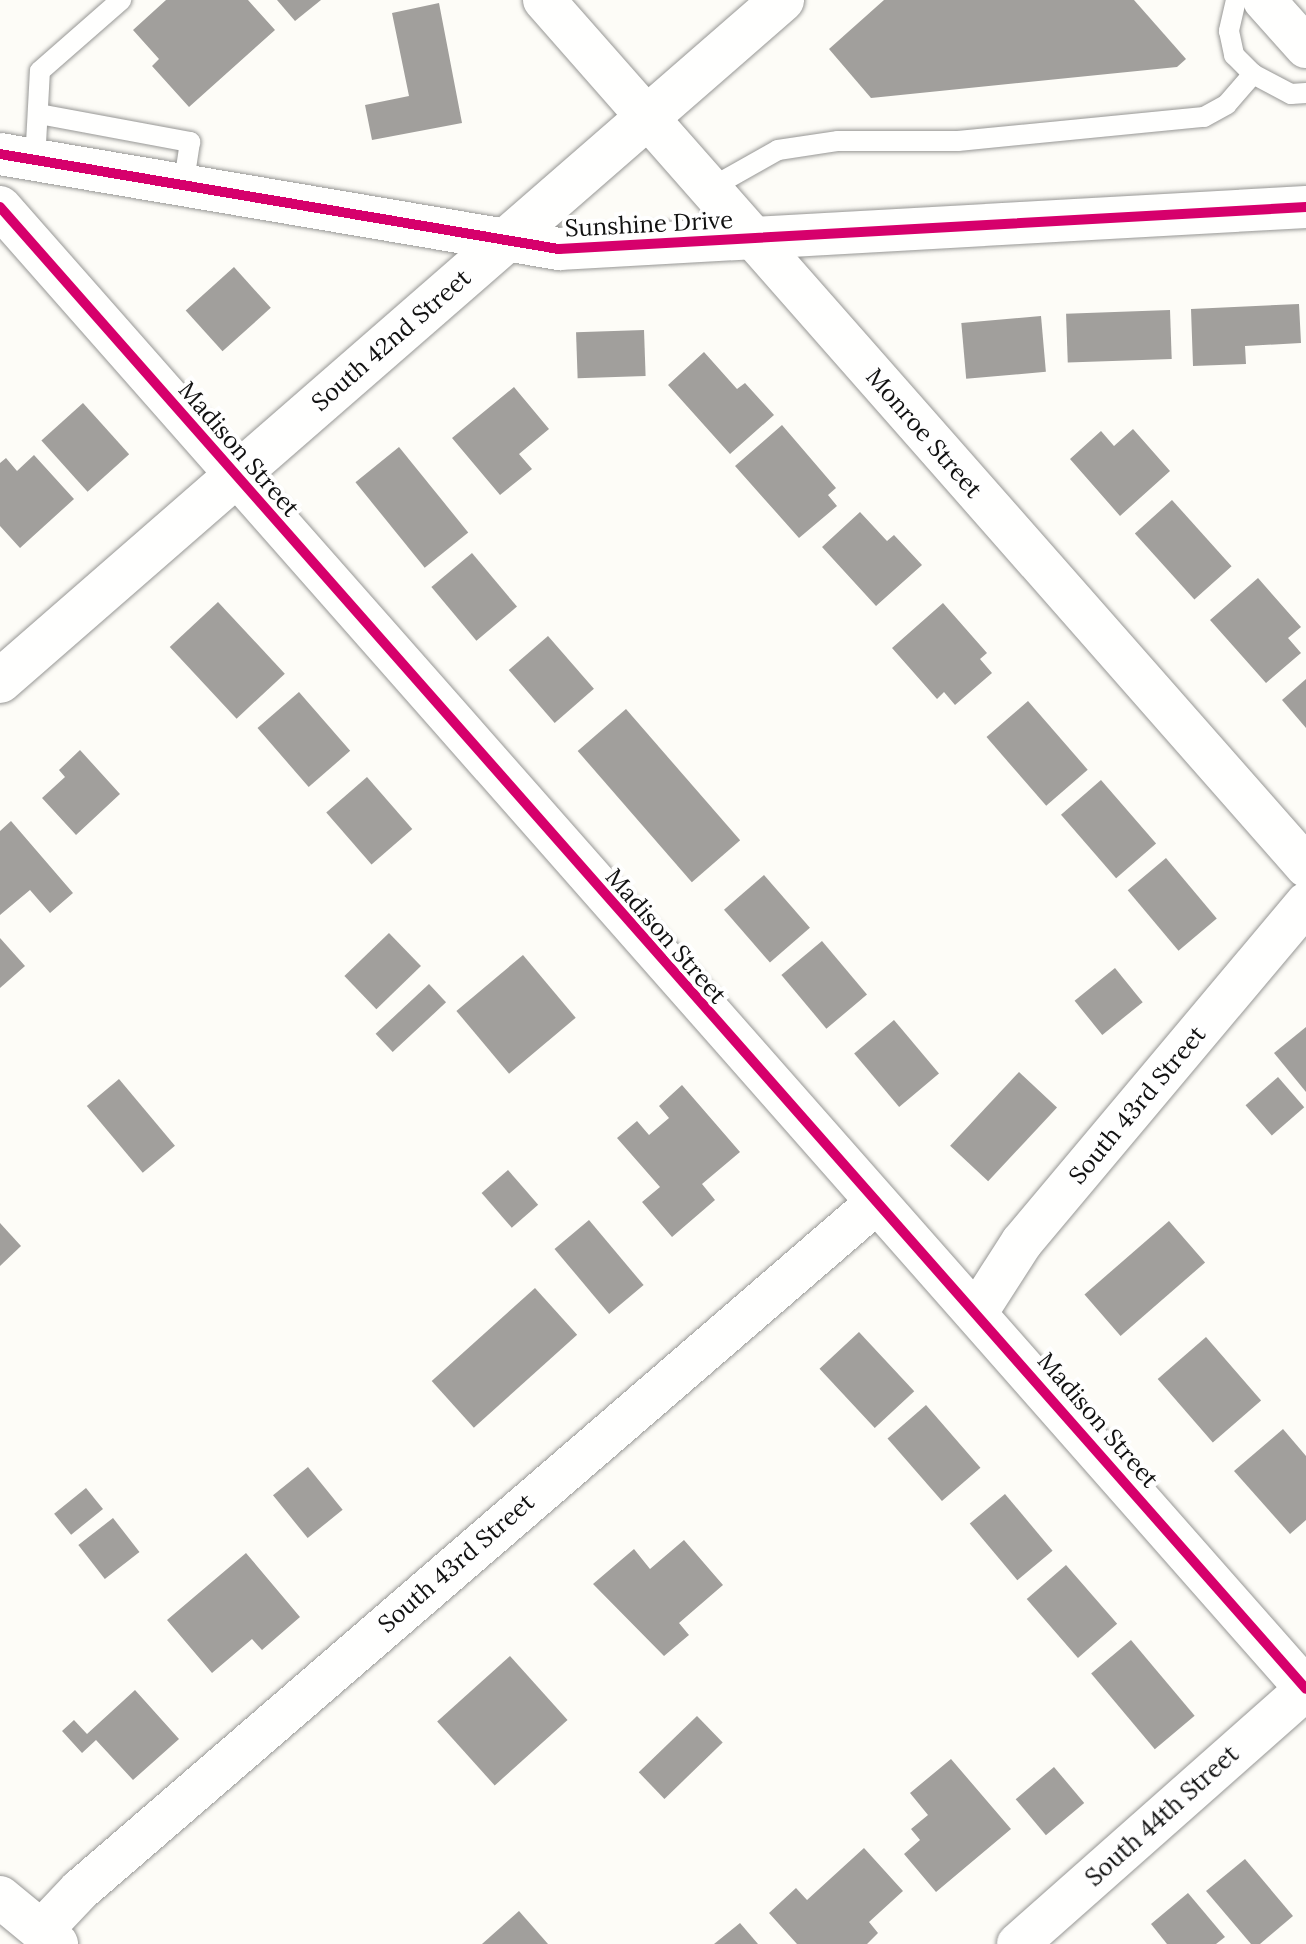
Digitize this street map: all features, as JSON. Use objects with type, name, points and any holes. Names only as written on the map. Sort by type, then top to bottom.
[{"type":"street","name":"Monroe Street","points":[[544,0],[707,190],[755,240],[1306,866]]},
{"type":"street","name":"South 42nd Street","points":[[0,681],[645,115],[782,0]]},
{"type":"street","points":[[1264,0],[1306,47]]},
{"type":"street","name":"Sunshine Drive","points":[[17,158],[503,241],[571,249],[1306,207]]},
{"type":"street","name":"Madison Street","points":[[0,207],[875,1204],[977,1312],[1306,1689]]},
{"type":"street","name":"South 43rd Street","points":[[977,1312],[1022,1242],[1306,903]]},
{"type":"street","name":"South 43rd Street","points":[[50,1936],[80,1890],[875,1204]]},
{"type":"street","name":"South 44th Street","points":[[1018,1944],[1306,1689]]},
{"type":"street","points":[[0,1897],[50,1936]]},
{"type":"lane","points":[[17,158],[39,114],[40,71],[121,0]]},
{"type":"lane","points":[[1236,0],[1229,31],[1234,55],[1253,74],[1291,94],[1306,93]]},
{"type":"lane","points":[[707,190],[778,150],[838,141],[958,141],[1204,117],[1227,104],[1253,74]]},
{"type":"lane","points":[[39,114],[190,142],[183,188]]},
{"type":"building","points":[[166,0],[248,0],[275,30],[189,107],[152,66],[159,59],[133,30]]},
{"type":"building","points":[[277,0],[321,0],[295,21]]},
{"type":"building","points":[[884,0],[1134,0],[1186,59],[1177,67],[871,98],[829,49]]},
{"type":"building","points":[[439,3],[462,123],[372,140],[365,105],[409,96],[392,13]]},
{"type":"building","points":[[234,267],[271,308],[222,351],[186,310]]},
{"type":"building","points":[[1299,304],[1301,343],[1245,346],[1246,364],[1193,366],[1191,309]]},
{"type":"building","points":[[1170,310],[1172,359],[1068,363],[1066,314]]},
{"type":"building","points":[[1041,316],[1046,372],[966,379],[961,323]]},
{"type":"building","points":[[644,330],[646,376],[578,378],[576,332]]},
{"type":"building","points":[[704,352],[737,389],[745,383],[774,415],[730,454],[668,385]]},
{"type":"building","points":[[514,387],[549,429],[519,454],[532,469],[500,495],[452,438]]},
{"type":"building","points":[[83,403],[129,454],[88,492],[41,440]]},
{"type":"building","points":[[782,425],[836,488],[828,495],[837,506],[799,538],[735,466]]},
{"type":"building","points":[[1133,429],[1170,471],[1120,516],[1070,459],[1101,431],[1114,446]]},
{"type":"building","points":[[399,447],[468,532],[425,568],[355,482]]},
{"type":"building","points":[[34,455],[74,499],[20,548],[0,526],[0,463],[6,458],[17,471]]},
{"type":"building","points":[[1172,500],[1232,566],[1194,600],[1135,533]]},
{"type":"building","points":[[860,512],[887,541],[894,535],[922,565],[876,606],[822,547]]},
{"type":"building","points":[[472,553],[517,607],[476,641],[431,587]]},
{"type":"building","points":[[1258,578],[1301,627],[1288,638],[1301,653],[1266,683],[1210,620]]},
{"type":"building","points":[[218,602],[285,674],[237,719],[170,647]]},
{"type":"building","points":[[943,603],[987,653],[980,659],[992,673],[955,705],[944,692],[937,699],[892,648]]},
{"type":"building","points":[[548,636],[594,689],[555,723],[509,670]]},
{"type":"building","points":[[1306,679],[1306,728],[1282,700]]},
{"type":"building","points":[[299,692],[350,751],[309,787],[257,728]]},
{"type":"building","points":[[1028,701],[1088,770],[1046,806],[986,737]]},
{"type":"building","points":[[626,709],[740,840],[692,882],[578,751]]},
{"type":"building","points":[[80,750],[120,794],[76,835],[42,798],[65,777],[59,770]]},
{"type":"building","points":[[367,777],[412,829],[372,865],[326,812]]},
{"type":"building","points":[[1101,780],[1156,843],[1116,878],[1061,815]]},
{"type":"building","points":[[11,821],[73,893],[50,913],[30,890],[0,915],[0,831]]},
{"type":"building","points":[[1166,858],[1217,919],[1178,951],[1128,890]]},
{"type":"building","points":[[764,875],[810,928],[770,963],[724,910]]},
{"type":"building","points":[[389,933],[421,966],[376,1009],[344,976]]},
{"type":"building","points":[[0,938],[25,966],[0,988]]},
{"type":"building","points":[[822,941],[867,995],[826,1029],[781,975]]},
{"type":"building","points":[[523,955],[576,1018],[509,1074],[456,1011]]},
{"type":"building","points":[[1115,968],[1143,1002],[1102,1035],[1075,1001]]},
{"type":"building","points":[[429,984],[446,1002],[393,1052],[376,1034]]},
{"type":"building","points":[[894,1020],[939,1074],[899,1107],[854,1053]]},
{"type":"building","points":[[1306,1027],[1306,1092],[1274,1053]]},
{"type":"building","points":[[1019,1072],[1057,1107],[988,1181],[950,1146]]},
{"type":"building","points":[[1278,1077],[1304,1107],[1272,1135],[1246,1105]]},
{"type":"building","points":[[119,1079],[175,1146],[143,1173],[87,1106]]},
{"type":"building","points":[[682,1085],[740,1152],[702,1184],[715,1200],[672,1237],[642,1202],[660,1187],[617,1138],[637,1121],[649,1135],[669,1118],[659,1106]]},
{"type":"building","points":[[508,1170],[538,1205],[512,1228],[482,1193]]},
{"type":"building","points":[[589,1220],[644,1285],[609,1314],[555,1249]]},
{"type":"building","points":[[1169,1221],[1205,1263],[1121,1336],[1084,1294]]},
{"type":"building","points":[[0,1223],[21,1246],[0,1266]]},
{"type":"building","points":[[535,1288],[577,1335],[474,1428],[432,1381]]},
{"type":"building","points":[[859,1332],[914,1391],[875,1428],[820,1369]]},
{"type":"building","points":[[1206,1337],[1261,1400],[1213,1442],[1158,1379]]},
{"type":"building","points":[[926,1405],[980,1468],[942,1501],[888,1438]]},
{"type":"building","points":[[1283,1429],[1306,1456],[1306,1520],[1290,1534],[1234,1471]]},
{"type":"building","points":[[308,1467],[343,1510],[308,1538],[273,1495]]},
{"type":"building","points":[[86,1488],[103,1509],[71,1535],[54,1514]]},
{"type":"building","points":[[1005,1494],[1053,1551],[1017,1580],[970,1524]]},
{"type":"building","points":[[113,1518],[139,1552],[105,1579],[78,1545]]},
{"type":"building","points":[[684,1540],[723,1585],[679,1623],[689,1635],[664,1656],[593,1584],[634,1549],[650,1569]]},
{"type":"building","points":[[246,1553],[300,1617],[262,1650],[252,1639],[212,1673],[167,1620]]},
{"type":"building","points":[[1066,1565],[1117,1624],[1078,1658],[1027,1599]]},
{"type":"building","points":[[1131,1640],[1195,1716],[1155,1749],[1091,1673]]},
{"type":"building","points":[[510,1656],[568,1720],[495,1785],[437,1722]]},
{"type":"building","points":[[135,1690],[179,1739],[133,1780],[96,1740],[82,1753],[62,1731],[74,1720],[87,1734]]},
{"type":"building","points":[[697,1716],[723,1743],[664,1799],[639,1772]]},
{"type":"building","points":[[951,1759],[1011,1829],[936,1892],[904,1854],[920,1840],[911,1829],[928,1815],[910,1793]]},
{"type":"building","points":[[1054,1767],[1084,1803],[1046,1835],[1016,1799]]},
{"type":"building","points":[[864,1848],[903,1891],[869,1922],[878,1933],[867,1944],[797,1944],[769,1913],[796,1888],[807,1900]]},
{"type":"building","points":[[1245,1859],[1293,1916],[1260,1944],[1251,1944],[1206,1891]]},
{"type":"building","points":[[1188,1893],[1225,1937],[1216,1944],[1167,1944],[1151,1924]]},
{"type":"building","points":[[519,1911],[548,1944],[482,1944]]},
{"type":"building","points":[[740,1923],[758,1944],[714,1944]]},
{"type":"cycle path","points":[[0,154],[559,249],[1306,207]]},
{"type":"cycle path","points":[[0,207],[1306,1689]]}]
